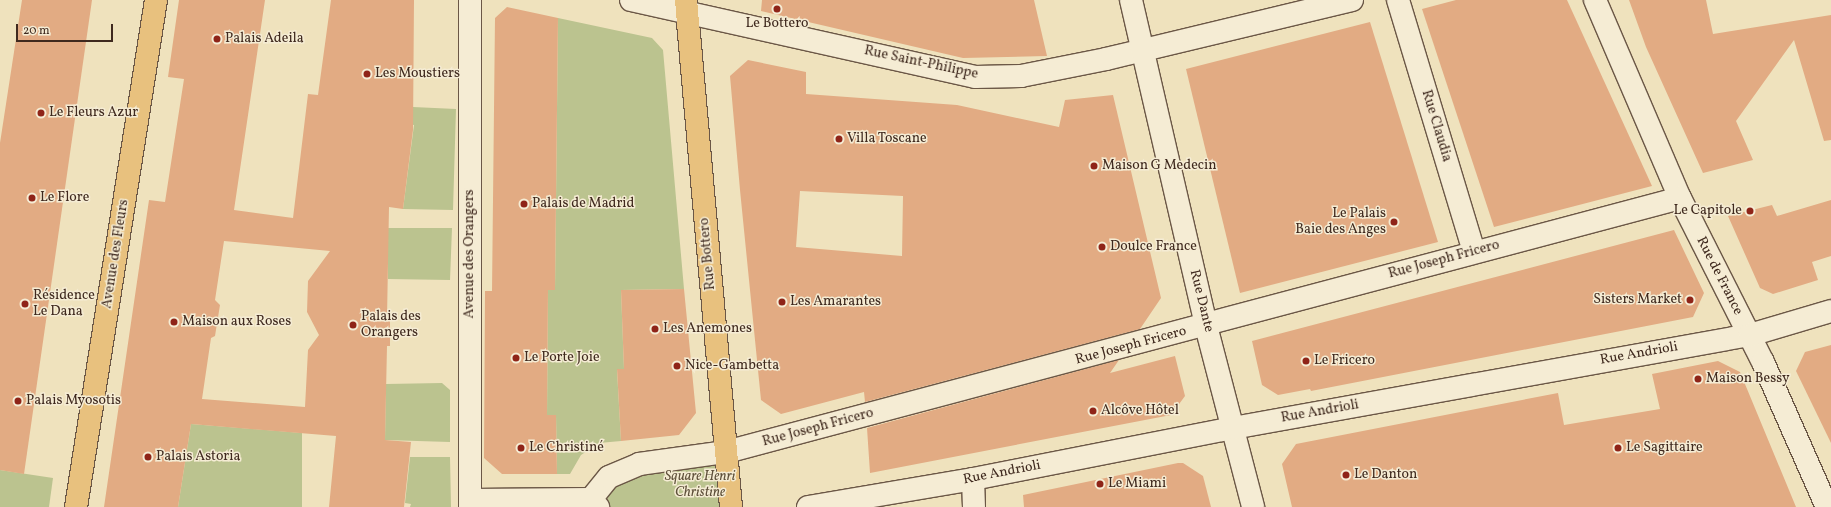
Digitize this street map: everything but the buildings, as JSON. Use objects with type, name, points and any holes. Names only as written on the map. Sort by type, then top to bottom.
[{"type":"main road","name":"Avenue des Fleurs","points":[[76,507],[156,0]]},
{"type":"main road","name":"Rue Bottero","points":[[687,6],[731,507]]},
{"type":"street","name":"Avenue des Orangers","points":[[470,0],[470,504]]},
{"type":"street","name":"Rue Saint-Philippe","points":[[630,0],[687,6],[975,77],[1021,76],[1142,51],[1352,0]]},
{"type":"street","name":"Rue Dante","points":[[1131,0],[1206,326],[1253,507]]},
{"type":"street","name":"Rue Claudia","points":[[1398,0],[1474,252]]},
{"type":"street","name":"Rue de France","points":[[1595,0],[1680,198],[1750,335],[1827,507]]},
{"type":"street","name":"Rue Joseph Fricero","points":[[594,503],[609,477],[639,464],[726,452],[1206,326],[1474,252],[1680,198]]},
{"type":"street","name":"Rue Andrioli","points":[[808,507],[973,479],[1233,428],[1750,335],[1831,311]]},
{"type":"street","points":[[973,479],[974,507]]},
{"type":"street","points":[[470,504],[594,503]]},
{"type":"green space","points":[[558,18],[652,38],[663,50],[684,289],[621,290],[624,369],[617,370],[621,441],[599,443],[581,455],[570,474],[557,474],[556,415],[547,415],[548,290],[555,290]]},
{"type":"green space","points":[[338,97],[413,107],[456,109],[453,210],[403,209],[414,125],[363,118]]},
{"type":"green space","points":[[388,228],[452,228],[450,280],[388,279]]},
{"type":"green space","points":[[442,383],[450,390],[450,442],[385,440],[386,384]]},
{"type":"green space","points":[[191,424],[302,433],[302,507],[178,507]]},
{"type":"green space","points":[[410,457],[450,457],[451,507],[410,507],[411,504],[405,503]]},
{"type":"green space","name":"Square Henri Christine","points":[[719,461],[725,507],[605,507],[598,500],[612,482],[641,470]]},
{"type":"green space","points":[[0,470],[53,478],[49,507],[0,507]]},
{"type":"place","name":"Le Bottero","points":[[777,9]]},
{"type":"place","name":"Palais Adeila","points":[[217,39]]},
{"type":"place","name":"Les Moustiers","points":[[367,74]]},
{"type":"place","name":"Le Fleurs Azur","points":[[41,113]]},
{"type":"place","name":"Villa Toscane","points":[[839,139]]},
{"type":"place","name":"Maison G Medecin","points":[[1094,166]]},
{"type":"place","name":"Le Flore","points":[[32,198]]},
{"type":"place","name":"Palais de Madrid","points":[[524,204]]},
{"type":"place","name":"Le Capitole","points":[[1750,211]]},
{"type":"place","name":"Le Palais Baie des Anges","points":[[1394,222]]},
{"type":"place","name":"Doulce France","points":[[1102,247]]},
{"type":"place","name":"Sisters Market","points":[[1690,300]]},
{"type":"place","name":"Les Amarantes","points":[[782,302]]},
{"type":"place","name":"Résidence Le Dana","points":[[25,304]]},
{"type":"place","name":"Maison aux Roses","points":[[174,322]]},
{"type":"place","name":"Palais des Orangers","points":[[353,325]]},
{"type":"place","name":"Les Anemones","points":[[655,329]]},
{"type":"place","name":"Le Porte Joie","points":[[516,358]]},
{"type":"place","name":"Le Fricero","points":[[1306,361]]},
{"type":"place","name":"Nice-Gambetta","points":[[677,366]]},
{"type":"place","name":"Maison Bessy","points":[[1698,379]]},
{"type":"place","name":"Palais Myosotis","points":[[18,401]]},
{"type":"place","name":"Alcôve Hôtel","points":[[1093,411]]},
{"type":"place","name":"Le Christiné","points":[[521,448]]},
{"type":"place","name":"Le Sagittaire","points":[[1618,448]]},
{"type":"place","name":"Palais Astoria","points":[[148,457]]},
{"type":"place","name":"Le Danton","points":[[1346,475]]},
{"type":"place","name":"Le Miami","points":[[1100,484]]}]
